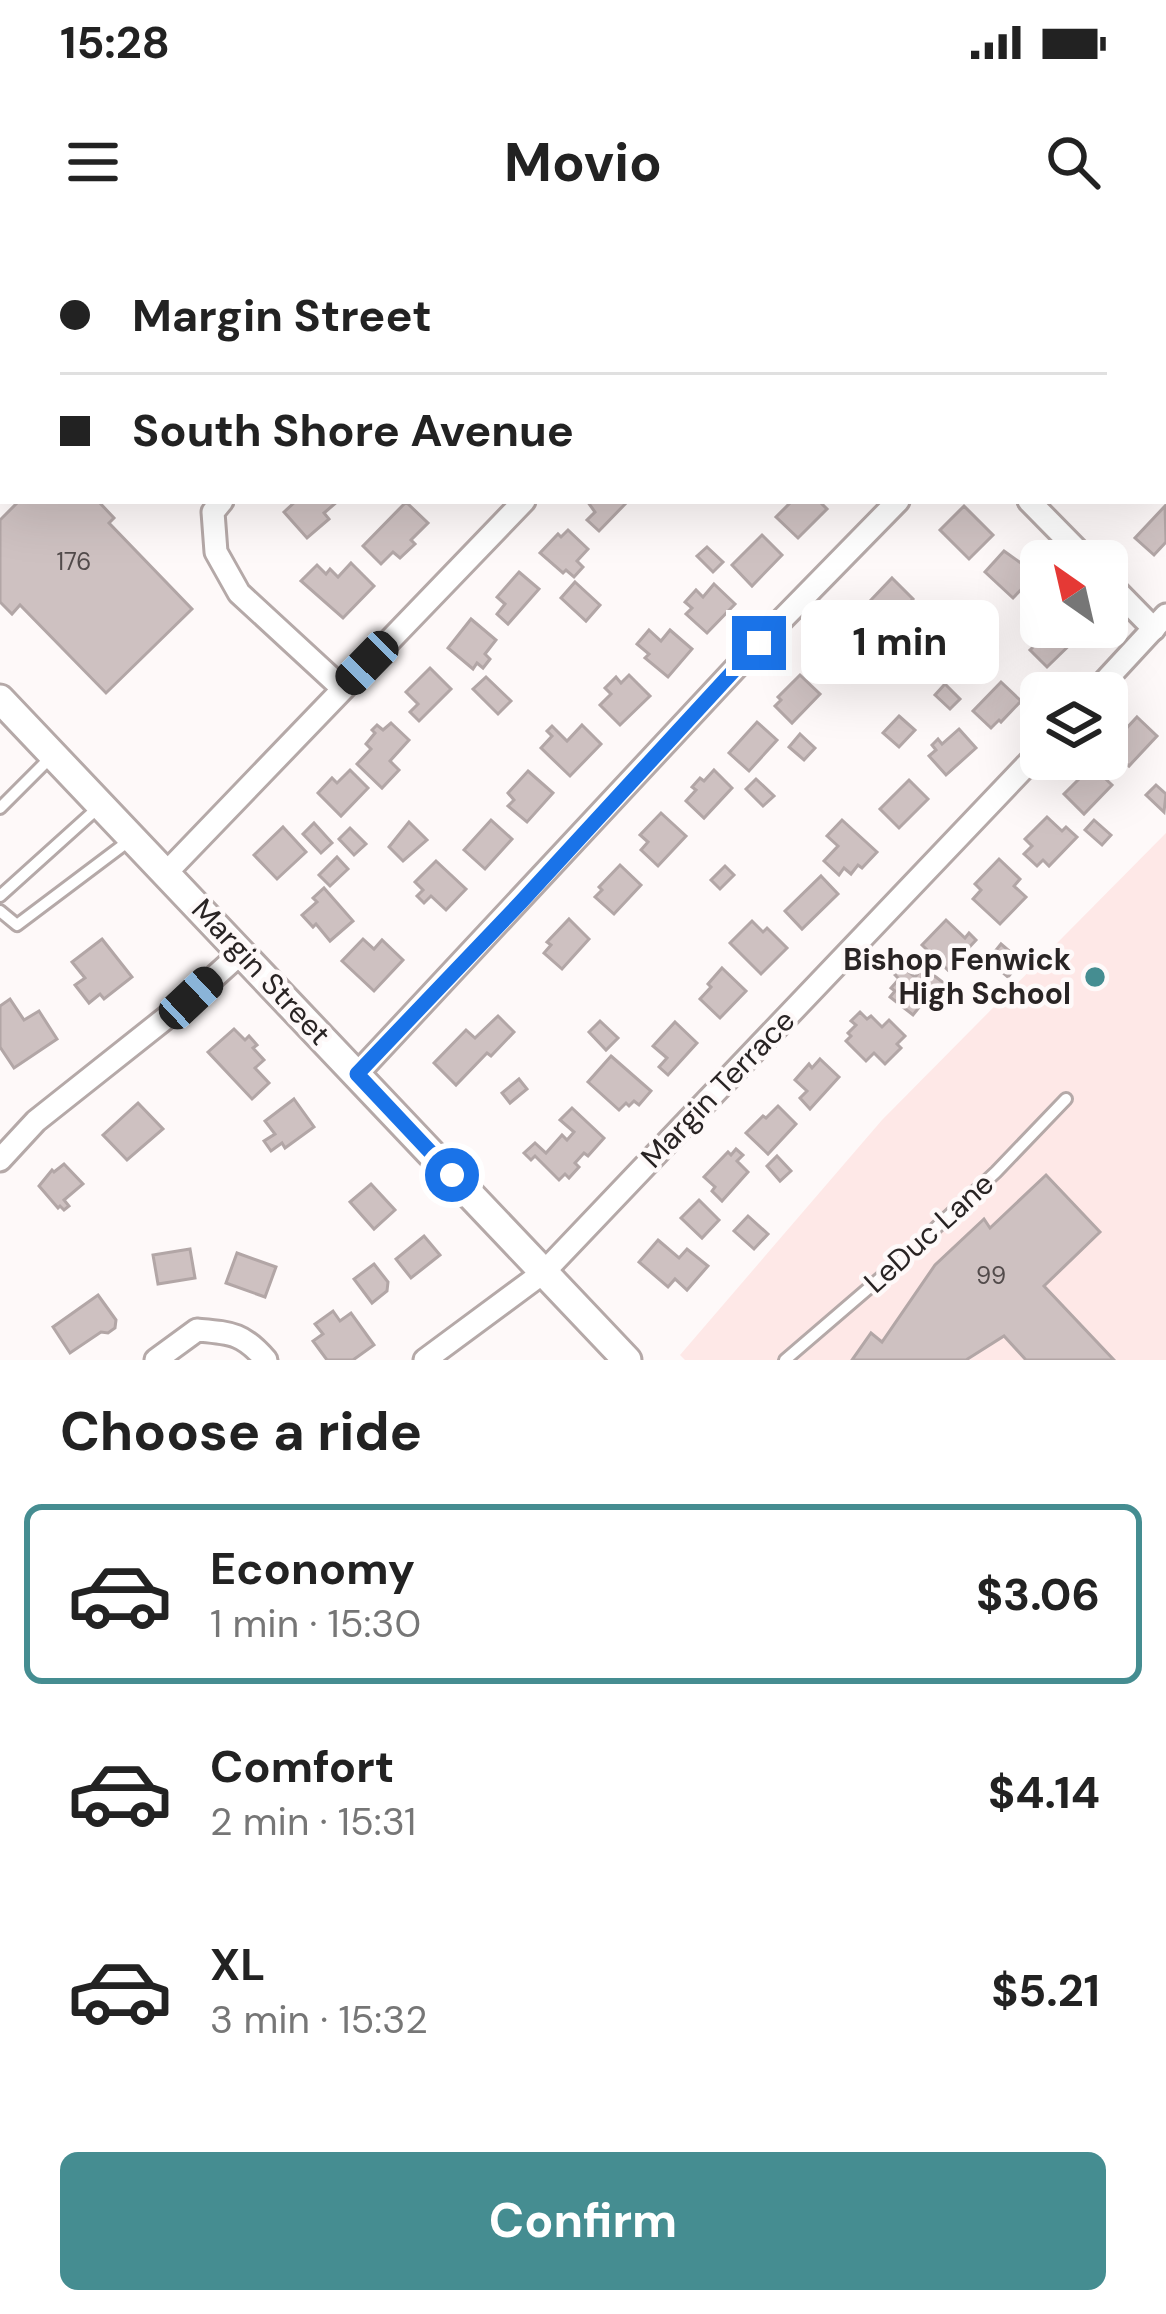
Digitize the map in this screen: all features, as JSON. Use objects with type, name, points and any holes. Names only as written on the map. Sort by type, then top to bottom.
[{"type":"main road","name":"Margin Street","points":[[3,709],[166,872],[627,1360]]},
{"type":"street","points":[[220,504],[213,512],[216,553],[239,593],[342,688]]},
{"type":"street","points":[[166,872],[521,504]]},
{"type":"street","points":[[357,1074],[895,504]]},
{"type":"street","points":[[1032,504],[1067,540]]},
{"type":"street","points":[[1113,672],[1160,621],[1128,596]]},
{"type":"street","name":"Margin Terrace","points":[[425,1360],[544,1272],[1020,772]]},
{"type":"street","points":[[0,1160],[36,1121],[242,952]]},
{"type":"street","points":[[156,1360],[197,1330],[250,1341],[266,1360]]},
{"type":"lane","points":[[0,808],[48,749]]},
{"type":"lane","points":[[0,896],[101,805]]},
{"type":"lane","points":[[0,911],[17,925],[132,838]]},
{"type":"lane","name":"LeDuc Lane","points":[[785,1360],[947,1218],[1066,1099]]},
{"type":"shaded area","name":"Bishop Fenwick High School","points":[[1166,833],[1166,1360],[685,1360],[680,1355],[882,1120]]},
{"type":"building","points":[[16,504],[101,504],[114,518],[109,523],[192,609],[106,693],[20,605],[12,614],[0,602],[0,520]]},
{"type":"building","points":[[293,504],[334,504],[324,513],[329,519],[307,538],[284,512]]},
{"type":"building","points":[[404,504],[428,523],[400,558],[393,552],[381,564],[363,546]]},
{"type":"building","points":[[589,504],[625,504],[599,531],[587,520],[595,512]]},
{"type":"building","points":[[789,504],[822,504],[827,509],[798,538],[776,517]]},
{"type":"building","points":[[964,506],[993,535],[969,559],[940,530]]},
{"type":"building","points":[[1165,506],[1166,542],[1154,555],[1135,538]]},
{"type":"building","points":[[568,530],[588,549],[577,561],[583,567],[574,577],[540,553]]},
{"type":"building","points":[[762,535],[782,555],[752,586],[732,565]]},
{"type":"building","points":[[707,547],[723,562],[713,572],[697,556]]},
{"type":"building","points":[[1004,551],[1020,562],[1020,591],[1013,598],[985,572]]},
{"type":"building","points":[[351,563],[374,586],[343,618],[301,581],[317,565],[338,577]]},
{"type":"building","points":[[519,572],[539,589],[508,624],[497,614],[505,604],[497,597]]},
{"type":"building","points":[[892,578],[913,599],[883,628],[867,612],[874,604],[870,601]]},
{"type":"building","points":[[575,582],[600,605],[586,621],[561,598]]},
{"type":"building","points":[[714,584],[735,604],[707,633],[686,614],[692,608],[685,602],[696,590],[703,597]]},
{"type":"building","points":[[471,619],[496,640],[485,654],[490,659],[483,668],[477,663],[473,669],[448,648]]},
{"type":"building","points":[[847,626],[867,645],[854,659],[861,667],[852,676],[845,670],[838,678],[817,657]]},
{"type":"building","points":[[649,630],[661,641],[670,630],[692,649],[668,677],[645,658],[649,654],[637,644]]},
{"type":"building","points":[[1032,648],[1066,648],[1047,667]]},
{"type":"building","points":[[430,668],[451,689],[419,721],[410,712],[418,704],[406,692]]},
{"type":"building","points":[[629,675],[650,696],[620,725],[600,705],[611,694],[605,688],[616,677],[621,683]]},
{"type":"building","points":[[800,675],[820,694],[792,723],[775,706]]},
{"type":"building","points":[[486,677],[511,701],[498,714],[473,689]]},
{"type":"building","points":[[1001,682],[1020,700],[991,728],[973,711]]},
{"type":"building","points":[[945,684],[960,699],[950,709],[935,695]]},
{"type":"building","points":[[899,716],[915,730],[899,747],[883,733]]},
{"type":"building","points":[[1137,717],[1157,736],[1129,766],[1128,765],[1128,727]]},
{"type":"building","points":[[757,722],[777,740],[749,771],[729,753]]},
{"type":"building","points":[[391,723],[409,740],[390,761],[399,770],[382,788],[357,764],[371,749],[366,744],[375,733],[372,730],[377,725],[383,730]]},
{"type":"building","points":[[582,725],[601,744],[570,776],[541,748],[552,736],[547,731],[552,726],[567,741]]},
{"type":"building","points":[[959,729],[976,748],[946,775],[929,756],[936,750],[932,745],[938,739],[942,744]]},
{"type":"building","points":[[800,734],[815,748],[804,760],[789,747]]},
{"type":"building","points":[[350,770],[368,788],[341,816],[318,793],[332,778],[337,783]]},
{"type":"building","points":[[714,770],[732,788],[704,818],[686,801],[700,778],[704,781]]},
{"type":"building","points":[[528,771],[553,793],[527,822],[508,806],[514,800],[508,793]]},
{"type":"building","points":[[756,779],[774,796],[763,806],[746,789]]},
{"type":"building","points":[[909,780],[928,799],[899,828],[880,809]]},
{"type":"building","points":[[1078,780],[1107,780],[1112,785],[1084,814],[1064,794]]},
{"type":"building","points":[[1156,785],[1166,794],[1164,812],[1146,795]]},
{"type":"building","points":[[661,813],[686,836],[658,866],[641,850],[648,842],[640,835]]},
{"type":"building","points":[[1047,817],[1077,837],[1049,866],[1043,860],[1037,866],[1024,854],[1032,846],[1025,839]]},
{"type":"building","points":[[491,820],[512,839],[485,869],[464,850]]},
{"type":"building","points":[[842,820],[877,852],[862,868],[858,865],[851,874],[844,868],[839,875],[824,861],[838,846],[827,836]]},
{"type":"building","points":[[1094,820],[1111,835],[1102,845],[1085,830]]},
{"type":"building","points":[[409,822],[427,840],[403,861],[389,847]]},
{"type":"building","points":[[314,823],[332,843],[321,853],[303,834]]},
{"type":"building","points":[[283,827],[306,852],[277,879],[254,855]]},
{"type":"building","points":[[350,828],[366,844],[354,855],[339,839]]},
{"type":"building","points":[[337,857],[348,869],[330,886],[319,875]]},
{"type":"building","points":[[999,859],[1020,879],[1014,886],[1026,897],[1000,924],[973,899],[981,890],[975,884]]},
{"type":"building","points":[[436,861],[466,889],[446,910],[431,896],[424,903],[417,896],[423,890],[415,882]]},
{"type":"building","points":[[620,865],[641,885],[614,914],[595,897]]},
{"type":"building","points":[[725,866],[734,875],[720,889],[711,880]]},
{"type":"building","points":[[821,876],[838,894],[802,929],[785,911]]},
{"type":"building","points":[[324,888],[353,921],[330,941],[302,915]]},
{"type":"building","points":[[569,919],[589,939],[562,969],[544,953],[551,945],[547,942]]},
{"type":"building","points":[[946,920],[965,938],[969,933],[976,940],[948,970],[922,945]]},
{"type":"building","points":[[752,921],[763,932],[767,928],[787,948],[761,974],[730,943]]},
{"type":"building","points":[[102,939],[132,977],[104,999],[100,994],[89,1003],[75,985],[85,978],[72,962]]},
{"type":"building","points":[[363,939],[374,949],[382,940],[403,960],[374,991],[342,961]]},
{"type":"building","points":[[1001,944],[1021,961],[1008,977],[988,960]]},
{"type":"building","points":[[902,966],[915,977],[923,967],[949,987],[941,997],[933,990],[913,1015],[890,997]]},
{"type":"building","points":[[722,968],[746,991],[720,1018],[700,999]]},
{"type":"building","points":[[10,999],[24,1020],[39,1011],[57,1039],[14,1068],[0,1047],[0,1006]]},
{"type":"building","points":[[860,1012],[882,1027],[889,1020],[905,1036],[897,1044],[901,1048],[885,1064],[874,1053],[866,1061],[846,1041],[856,1025],[851,1021]]},
{"type":"building","points":[[498,1016],[514,1032],[456,1085],[434,1063],[466,1030],[475,1038]]},
{"type":"building","points":[[600,1021],[618,1038],[606,1050],[589,1032]]},
{"type":"building","points":[[675,1022],[697,1043],[668,1075],[659,1067],[667,1058],[653,1046]]},
{"type":"building","points":[[234,1029],[245,1040],[249,1036],[264,1060],[255,1068],[269,1083],[252,1099],[208,1052]]},
{"type":"building","points":[[611,1056],[651,1091],[639,1105],[626,1103],[619,1110],[588,1082]]},
{"type":"building","points":[[820,1059],[839,1077],[810,1109],[800,1098],[807,1091],[795,1080]]},
{"type":"building","points":[[519,1079],[527,1089],[510,1103],[502,1093]]},
{"type":"building","points":[[294,1099],[314,1127],[285,1148],[282,1143],[271,1151],[264,1141],[275,1134],[265,1121]]},
{"type":"building","points":[[138,1103],[163,1129],[127,1160],[103,1135]]},
{"type":"building","points":[[778,1106],[796,1124],[768,1154],[746,1133]]},
{"type":"building","points":[[572,1108],[604,1138],[575,1163],[579,1167],[569,1178],[565,1174],[559,1180],[535,1156],[531,1160],[524,1153],[535,1143],[546,1153],[562,1135],[567,1140],[574,1132],[560,1120]]},
{"type":"building","points":[[736,1149],[743,1155],[737,1161],[748,1172],[722,1201],[704,1177]]},
{"type":"building","points":[[777,1156],[791,1171],[780,1181],[767,1166]]},
{"type":"building","points":[[64,1164],[83,1184],[64,1200],[69,1206],[64,1210],[39,1186]]},
{"type":"building","points":[[1046,1175],[1100,1232],[1044,1286],[1114,1360],[1026,1360],[1004,1336],[966,1360],[852,1360],[871,1333],[882,1342],[935,1265],[984,1219],[990,1228]]},
{"type":"building","points":[[371,1184],[395,1210],[374,1229],[350,1202]]},
{"type":"building","points":[[699,1200],[719,1220],[702,1238],[681,1218]]},
{"type":"building","points":[[748,1216],[768,1234],[754,1249],[734,1231]]},
{"type":"building","points":[[424,1236],[440,1255],[411,1278],[396,1259]]},
{"type":"building","points":[[658,1240],[679,1258],[687,1249],[708,1266],[687,1290],[675,1279],[668,1287],[639,1262]]},
{"type":"building","points":[[190,1249],[195,1278],[158,1284],[153,1255]]},
{"type":"building","points":[[237,1253],[276,1267],[265,1297],[226,1283]]},
{"type":"building","points":[[374,1264],[388,1282],[387,1291],[372,1303],[354,1279]]},
{"type":"building","points":[[98,1295],[116,1320],[115,1328],[70,1353],[53,1327]]},
{"type":"building","points":[[333,1311],[340,1321],[351,1313],[374,1345],[353,1360],[327,1360],[313,1341],[323,1334],[315,1324]]},
{"type":"place","name":"Bishop Fenwick High School","points":[[1095,977]]},
{"type":"route","points":[[452,1175],[357,1074],[759,643]]}]
